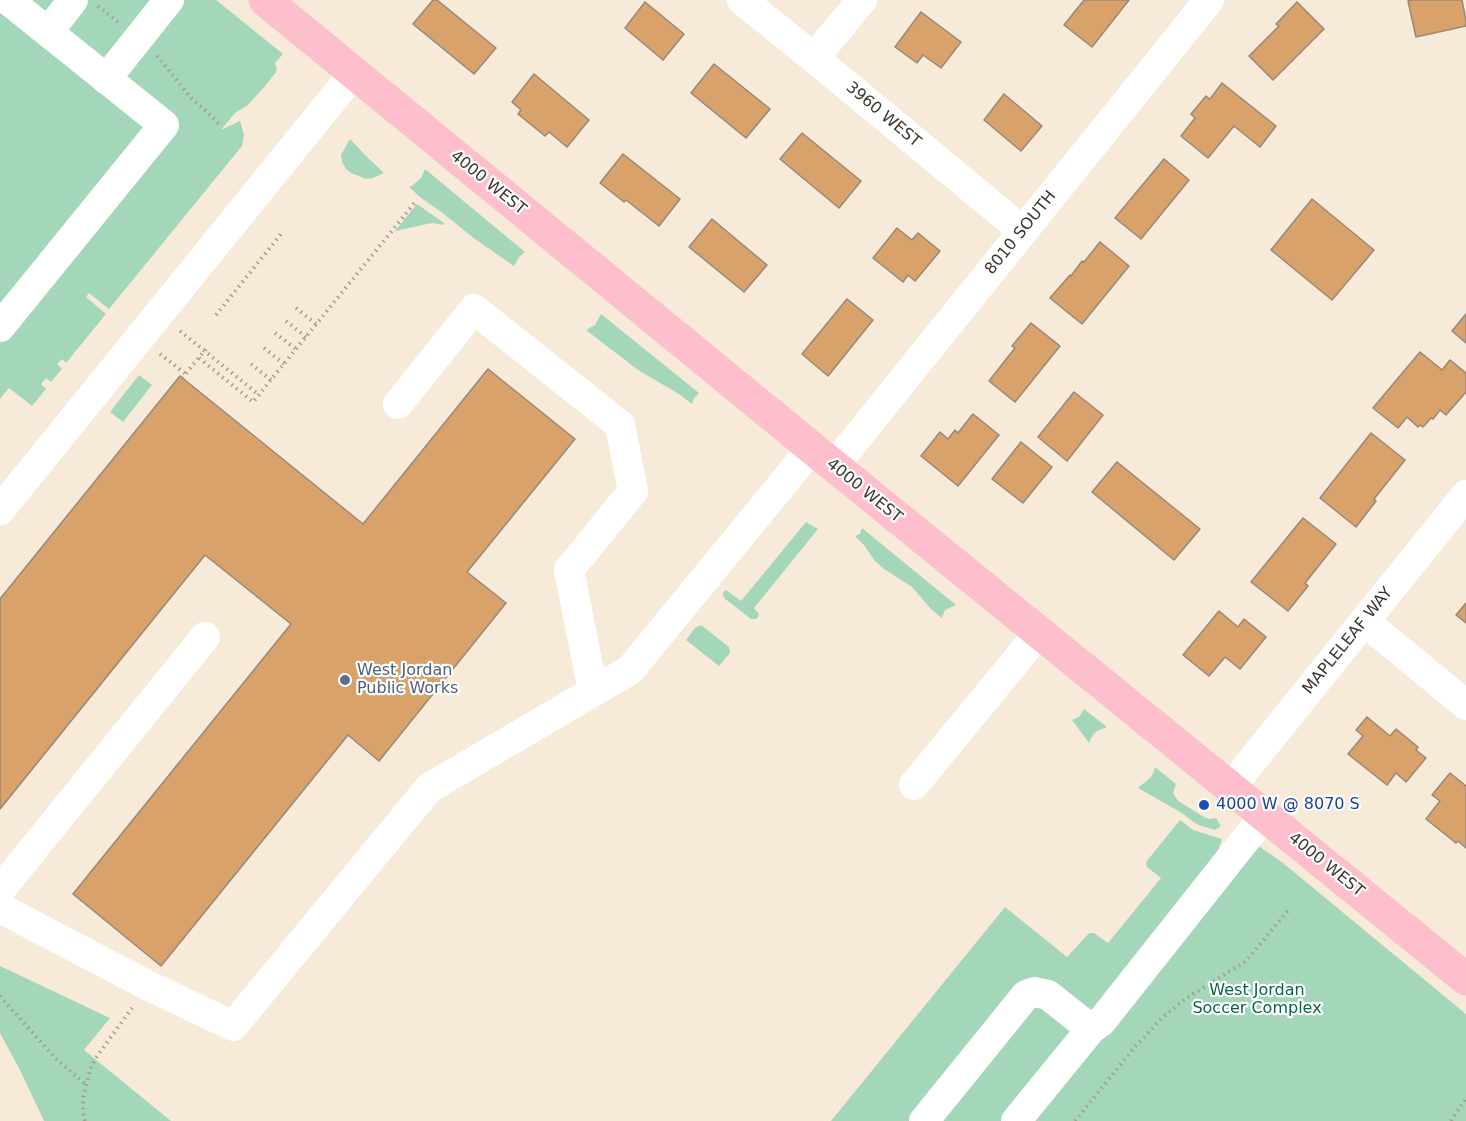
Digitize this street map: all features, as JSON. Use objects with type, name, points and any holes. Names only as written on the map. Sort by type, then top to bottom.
[{"type":"main road","name":"4000 WEST","points":[[265,0],[1466,979]]},
{"type":"street","points":[[0,327],[164,125],[8,0]]},
{"type":"street","points":[[106,79],[169,0]]},
{"type":"street","name":"3960 WEST","points":[[742,0],[1023,231]]},
{"type":"street","points":[[814,58],[862,0]]},
{"type":"street","name":"8010 SOUTH","points":[[149,986],[233,1026],[429,788],[630,670],[1023,231],[1209,0]]},
{"type":"street","points":[[48,32],[83,1]]},
{"type":"street","points":[[0,510],[354,73]]},
{"type":"street","points":[[398,404],[474,309],[620,425],[633,491],[569,570],[593,691]]},
{"type":"street","name":"MAPLELEAF WAY","points":[[1230,788],[1466,495]]},
{"type":"street","points":[[1364,621],[1466,705]]},
{"type":"street","points":[[914,785],[1040,633]]},
{"type":"street","points":[[0,890],[205,637]]},
{"type":"street","points":[[1016,1121],[1092,1029],[1101,1022],[1264,815]]},
{"type":"street","points":[[0,908],[149,986]]},
{"type":"street","points":[[924,1121],[1026,995],[1035,992],[1048,995],[1092,1029]]},
{"type":"path","points":[[83,1],[125,28]]},
{"type":"path","points":[[155,55],[192,99],[221,126]]},
{"type":"path","points":[[199,358],[254,402],[417,200]]},
{"type":"path","points":[[216,315],[281,234]]},
{"type":"path","points":[[296,308],[316,324]]},
{"type":"path","points":[[286,321],[306,337]]},
{"type":"path","points":[[174,327],[259,395]]},
{"type":"path","points":[[276,333],[296,350]]},
{"type":"path","points":[[264,348],[284,364]]},
{"type":"path","points":[[155,350],[184,376],[205,350]]},
{"type":"path","points":[[250,364],[271,380]]},
{"type":"path","points":[[1075,1121],[1134,1048],[1161,1019],[1185,999],[1246,961],[1290,908]]},
{"type":"path","points":[[85,1121],[83,1098],[95,1059],[149,986]]},
{"type":"path","points":[[0,996],[54,1057],[86,1084]]},
{"type":"path","points":[[1451,1121],[1466,1098]]},
{"type":"green space","points":[[0,0],[216,0],[283,54],[275,63],[276,72],[265,86],[248,105],[235,113],[221,130],[240,121],[244,135],[242,146],[109,309],[89,293],[86,297],[106,314],[66,363],[62,359],[57,364],[62,369],[51,382],[46,378],[41,384],[46,389],[32,406],[9,388],[0,399]]},
{"type":"green space","points":[[350,139],[384,173],[366,179],[346,169],[341,155]]},
{"type":"green space","points":[[425,169],[525,252],[514,266],[475,239],[409,187],[421,178]]},
{"type":"green space","points":[[417,204],[444,223],[395,231]]},
{"type":"green space","points":[[601,314],[699,393],[692,404],[638,370],[586,330],[595,325]]},
{"type":"green space","points":[[139,375],[152,385],[123,422],[110,412]]},
{"type":"green space","points":[[806,522],[818,529],[754,608],[759,614],[756,619],[751,619],[724,598],[723,593],[726,590],[741,601]]},
{"type":"green space","points":[[862,528],[956,605],[945,610],[942,618],[931,609],[912,587],[875,561],[855,536],[860,534]]},
{"type":"green space","points":[[701,625],[729,647],[730,653],[719,666],[686,640],[695,628]]},
{"type":"green space","points":[[1084,709],[1107,727],[1097,731],[1089,743],[1072,720],[1079,717]]},
{"type":"green space","points":[[1155,767],[1176,784],[1173,793],[1178,801],[1204,817],[1216,818],[1221,826],[1215,830],[1199,825],[1138,788],[1152,776]]},
{"type":"green space","name":"West Jordan Soccer Complex","points":[[1180,820],[1193,830],[1222,839],[1218,852],[1237,831],[1283,863],[1466,1014],[1466,1121],[831,1121],[1005,907],[1067,957],[1089,933],[1094,933],[1108,943],[1161,878],[1147,867],[1146,862]]},
{"type":"green space","points":[[0,966],[110,1018],[84,1050],[171,1121],[44,1121],[0,1033]]},
{"type":"building","points":[[433,0],[437,0],[496,48],[474,74],[413,24]]},
{"type":"building","points":[[1084,0],[1129,0],[1092,47],[1064,25]]},
{"type":"building","points":[[1462,0],[1466,26],[1416,37],[1408,1]]},
{"type":"building","points":[[645,2],[684,34],[663,60],[625,28]]},
{"type":"building","points":[[1297,2],[1324,29],[1273,80],[1249,56],[1279,26],[1276,24]]},
{"type":"building","points":[[921,12],[961,42],[941,68],[923,55],[917,63],[895,47]]},
{"type":"building","points":[[714,64],[770,109],[746,138],[691,93]]},
{"type":"building","points":[[534,74],[589,120],[567,147],[549,132],[545,136],[518,114],[521,110],[512,102]]},
{"type":"building","points":[[1222,83],[1276,126],[1260,147],[1234,126],[1208,158],[1181,136],[1195,118],[1191,114],[1206,96],[1210,99]]},
{"type":"building","points":[[1004,94],[1042,126],[1021,151],[984,120]]},
{"type":"building","points":[[802,133],[861,181],[839,208],[780,159]]},
{"type":"building","points":[[623,154],[680,199],[659,226],[600,183]]},
{"type":"building","points":[[1164,159],[1189,180],[1141,239],[1115,218]]},
{"type":"building","points":[[1312,199],[1374,250],[1332,300],[1271,250]]},
{"type":"building","points":[[712,219],[767,265],[744,292],[689,247]]},
{"type":"building","points":[[897,228],[912,240],[918,233],[940,251],[915,281],[908,275],[903,282],[873,258]]},
{"type":"building","points":[[1100,242],[1129,266],[1082,324],[1050,298]]},
{"type":"building","points":[[847,299],[873,320],[828,376],[802,354]]},
{"type":"building","points":[[1466,314],[1466,343],[1452,331]]},
{"type":"building","points":[[1031,323],[1060,346],[1015,402],[989,381],[1015,348],[1012,346]]},
{"type":"building","points":[[1420,352],[1442,370],[1450,360],[1466,373],[1466,392],[1446,415],[1440,410],[1423,427],[1420,425],[1418,427],[1407,417],[1398,428],[1373,408]]},
{"type":"building","name":"West Jordan Public Works","points":[[488,369],[575,439],[467,572],[506,603],[379,761],[348,735],[161,966],[73,894],[291,624],[205,555],[0,809],[0,599],[180,376],[363,524]]},
{"type":"building","points":[[1074,392],[1103,415],[1067,461],[1038,437]]},
{"type":"building","points":[[973,414],[999,435],[958,486],[921,456],[940,432],[948,439],[955,430],[958,433]]},
{"type":"building","points":[[1371,433],[1405,460],[1374,499],[1376,501],[1356,527],[1320,498]]},
{"type":"building","points":[[1021,442],[1052,467],[1023,503],[992,479]]},
{"type":"building","points":[[1117,462],[1200,529],[1174,560],[1092,492]]},
{"type":"building","points":[[1303,518],[1336,544],[1305,583],[1308,586],[1288,611],[1251,582]]},
{"type":"building","points":[[1466,603],[1466,623],[1456,615]]},
{"type":"building","points":[[1219,611],[1238,627],[1244,619],[1266,637],[1240,669],[1225,657],[1209,676],[1183,655]]},
{"type":"building","points":[[1367,717],[1390,736],[1396,729],[1418,747],[1416,750],[1426,758],[1406,782],[1396,773],[1387,785],[1348,754],[1363,736],[1356,730]]},
{"type":"building","points":[[1450,773],[1466,786],[1466,848],[1458,841],[1456,843],[1426,819],[1440,801],[1432,795]]},
{"type":"place","name":"West Jordan Public Works","points":[[345,680]]},
{"type":"place","name":"4000 W @ 8070 S","points":[[1204,805]]}]
